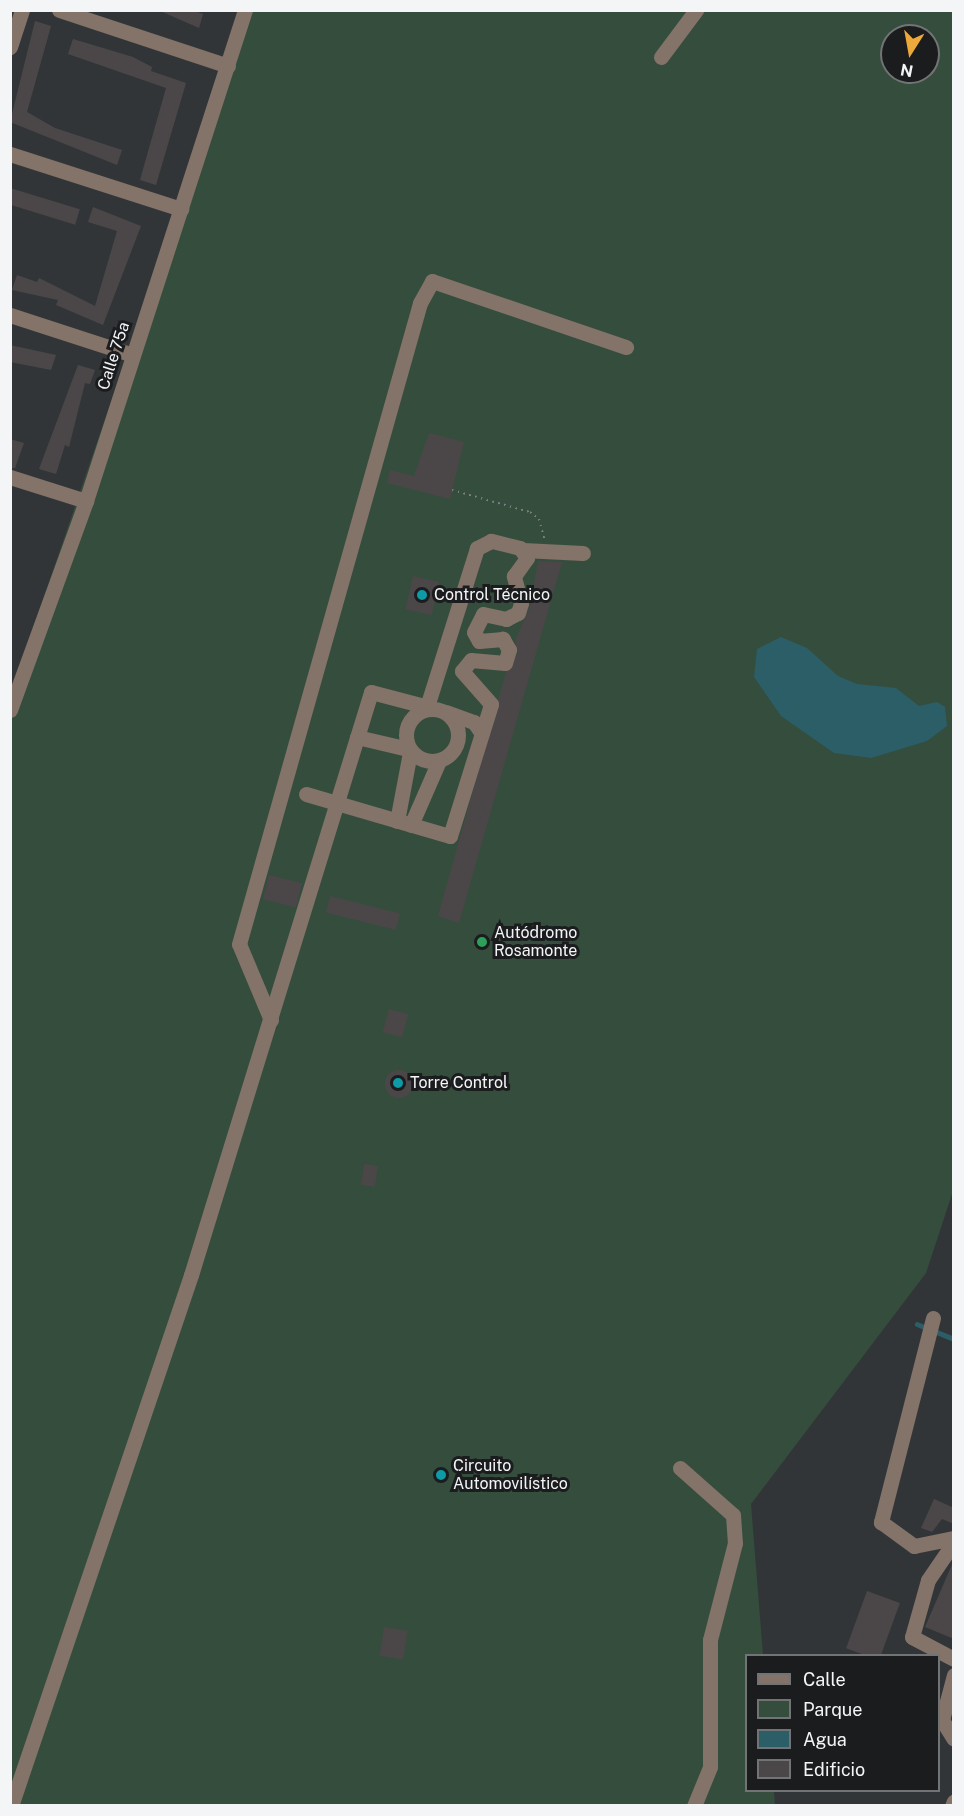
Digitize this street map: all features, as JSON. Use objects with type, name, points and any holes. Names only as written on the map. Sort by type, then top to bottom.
[{"type":"street","points":[[10,47],[22,10]]},
{"type":"street","points":[[59,10],[228,66]]},
{"type":"street","name":"Calle 75a","points":[[10,710],[86,501],[245,10]]},
{"type":"street","points":[[661,57],[696,10]]},
{"type":"street","points":[[10,153],[181,209]]},
{"type":"street","points":[[271,1020],[239,944],[420,303],[432,281],[626,347]]},
{"type":"street","points":[[10,315],[133,355]]},
{"type":"street","points":[[10,477],[86,501]]},
{"type":"street","points":[[434,709],[477,548],[491,541],[523,550],[583,553]]},
{"type":"street","points":[[306,794],[450,836],[482,734],[490,698],[462,671],[471,660],[505,663],[509,650],[503,639],[479,641],[474,632],[483,614],[506,619],[518,613],[521,603],[513,581],[526,564],[523,550]]},
{"type":"street","points":[[11,1806],[271,1020],[371,692],[474,722],[482,734]]},
{"type":"street","points":[[434,709],[453,719],[458,739],[441,761],[404,823],[409,751],[405,729],[416,713],[434,709]]},
{"type":"street","points":[[357,738],[409,751],[425,762],[441,761],[470,771]]},
{"type":"street","points":[[933,1318],[881,1522],[914,1546],[954,1540]]},
{"type":"street","points":[[680,1468],[733,1515],[735,1543],[710,1640],[710,1767],[694,1806]]},
{"type":"street","points":[[954,1540],[928,1580],[912,1637],[954,1659]]},
{"type":"street","points":[[954,1675],[942,1720],[954,1739]]},
{"type":"street","points":[[951,1806],[954,1801]]},
{"type":"path","points":[[452,490],[539,519]]},
{"type":"green space","name":"Autódromo Rosamonte","points":[[245,11],[953,11],[953,1191],[926,1273],[751,1504],[763,1654],[745,1654],[745,1792],[774,1792],[775,1805],[11,1806],[11,693]]},
{"type":"water","points":[[781,637],[807,648],[838,676],[857,684],[896,688],[919,706],[937,702],[945,707],[947,726],[927,741],[871,758],[834,753],[781,716],[754,677],[757,649]]},
{"type":"building","points":[[158,10],[192,10],[203,14],[199,28]]},
{"type":"building","points":[[35,21],[51,26],[27,112],[55,128],[122,150],[117,165],[10,122]]},
{"type":"building","points":[[73,39],[133,57],[152,67],[151,71],[186,83],[156,185],[140,180],[166,88],[68,54]]},
{"type":"building","points":[[10,188],[80,209],[75,225],[10,205]]},
{"type":"building","points":[[93,207],[141,226],[103,325],[56,305],[58,300],[12,290],[17,275],[37,282],[39,278],[95,306],[117,231],[88,222]]},
{"type":"building","points":[[10,345],[56,355],[51,370],[10,362]]},
{"type":"building","points":[[78,365],[95,370],[90,384],[85,383],[69,447],[65,445],[56,474],[39,469]]},
{"type":"building","points":[[429,433],[464,442],[450,499],[387,483],[390,470],[414,476]]},
{"type":"building","points":[[10,439],[24,443],[15,468],[10,468]]},
{"type":"building","points":[[538,561],[562,562],[459,923],[438,916],[506,672],[518,653],[515,641],[530,606]]},
{"type":"building","name":"Control Técnico","points":[[413,576],[439,582],[432,615],[405,609]]},
{"type":"building","points":[[269,875],[302,883],[296,907],[263,899]]},
{"type":"building","points":[[330,896],[400,913],[396,930],[326,912]]},
{"type":"building","points":[[389,1009],[408,1014],[402,1037],[383,1032]]},
{"type":"building","name":"Torre Control","points":[[399,1070],[409,1074],[413,1084],[409,1094],[399,1098],[389,1094],[385,1084],[389,1074]]},
{"type":"building","points":[[364,1164],[378,1166],[375,1187],[361,1185]]},
{"type":"building","points":[[934,1499],[954,1508],[954,1524],[942,1519],[932,1532],[921,1528]]},
{"type":"building","points":[[954,1560],[954,1639],[925,1627]]},
{"type":"building","points":[[867,1591],[900,1603],[881,1654],[862,1654],[846,1648]]},
{"type":"building","points":[[384,1627],[408,1631],[403,1659],[379,1656]]},
{"type":"waterway","points":[[917,1324],[954,1339]]},
{"type":"place","name":"Control Técnico","points":[[422,595]]},
{"type":"place","name":"Autódromo Rosamonte","points":[[482,942]]},
{"type":"place","name":"Torre Control","points":[[398,1083]]},
{"type":"place","name":"Circuito Automovilístico","points":[[441,1475]]}]
